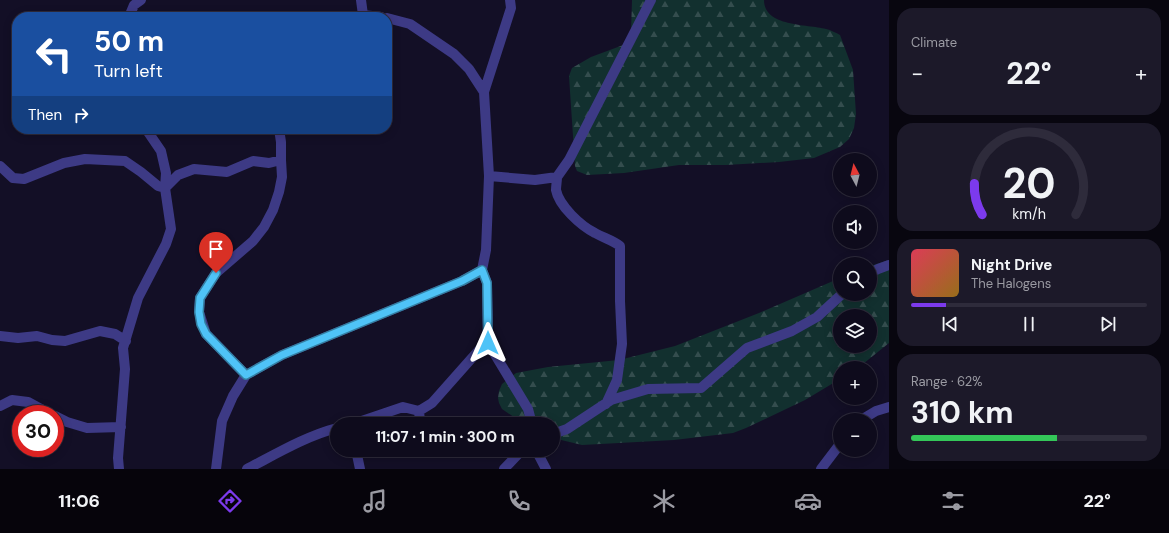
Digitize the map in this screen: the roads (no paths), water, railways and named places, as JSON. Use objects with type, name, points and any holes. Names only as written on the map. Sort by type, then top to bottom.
[{"type":"street","points":[[131,12],[134,5],[141,0]]},
{"type":"street","points":[[360,12],[361,0]]},
{"type":"street","points":[[510,0],[511,8],[484,92],[489,176],[486,250],[482,270],[487,283],[488,343],[528,409],[530,417]]},
{"type":"street","points":[[606,404],[617,380],[622,344],[620,246],[613,241],[594,233],[578,221],[563,205],[556,190],[557,177],[569,160],[651,0]]},
{"type":"street","points":[[392,19],[410,24],[454,54],[469,69],[484,92]]},
{"type":"street","points":[[119,469],[118,458],[125,369],[123,348],[138,298],[166,244],[171,229],[165,188],[166,173],[161,151],[149,134]]},
{"type":"street","points":[[246,375],[206,334],[201,324],[199,312],[200,298],[216,273],[253,241],[264,227],[279,192],[282,176],[280,134]]},
{"type":"street","points":[[0,166],[13,178],[24,179],[64,164],[86,159],[125,161],[158,186],[165,188]]},
{"type":"street","points":[[165,188],[178,175],[194,169],[227,172],[252,161],[269,163],[281,160]]},
{"type":"street","points":[[489,176],[535,180],[557,177]]},
{"type":"street","points":[[877,270],[889,265]]},
{"type":"street","points":[[216,469],[222,421],[233,396],[246,375],[282,355],[462,281],[482,270]]},
{"type":"street","points":[[560,432],[567,429],[612,400],[648,390],[702,388],[747,348],[792,331],[817,317],[834,301]]},
{"type":"street","points":[[0,336],[18,338],[37,336],[52,340],[65,341],[100,331],[115,334],[126,341]]},
{"type":"street","points":[[374,417],[403,407],[419,411],[432,403],[479,350],[488,343]]},
{"type":"street","points":[[0,406],[12,400],[28,402],[34,405]]},
{"type":"street","points":[[874,413],[889,407]]},
{"type":"street","points":[[419,411],[420,417]]},
{"type":"street","points":[[64,420],[86,428],[121,427]]},
{"type":"street","points":[[247,469],[288,448],[330,430]]},
{"type":"street","points":[[821,469],[833,453]]},
{"type":"street","points":[[357,457],[360,469]]},
{"type":"street","points":[[504,469],[515,457]]},
{"type":"street","points":[[540,457],[546,469]]}]
